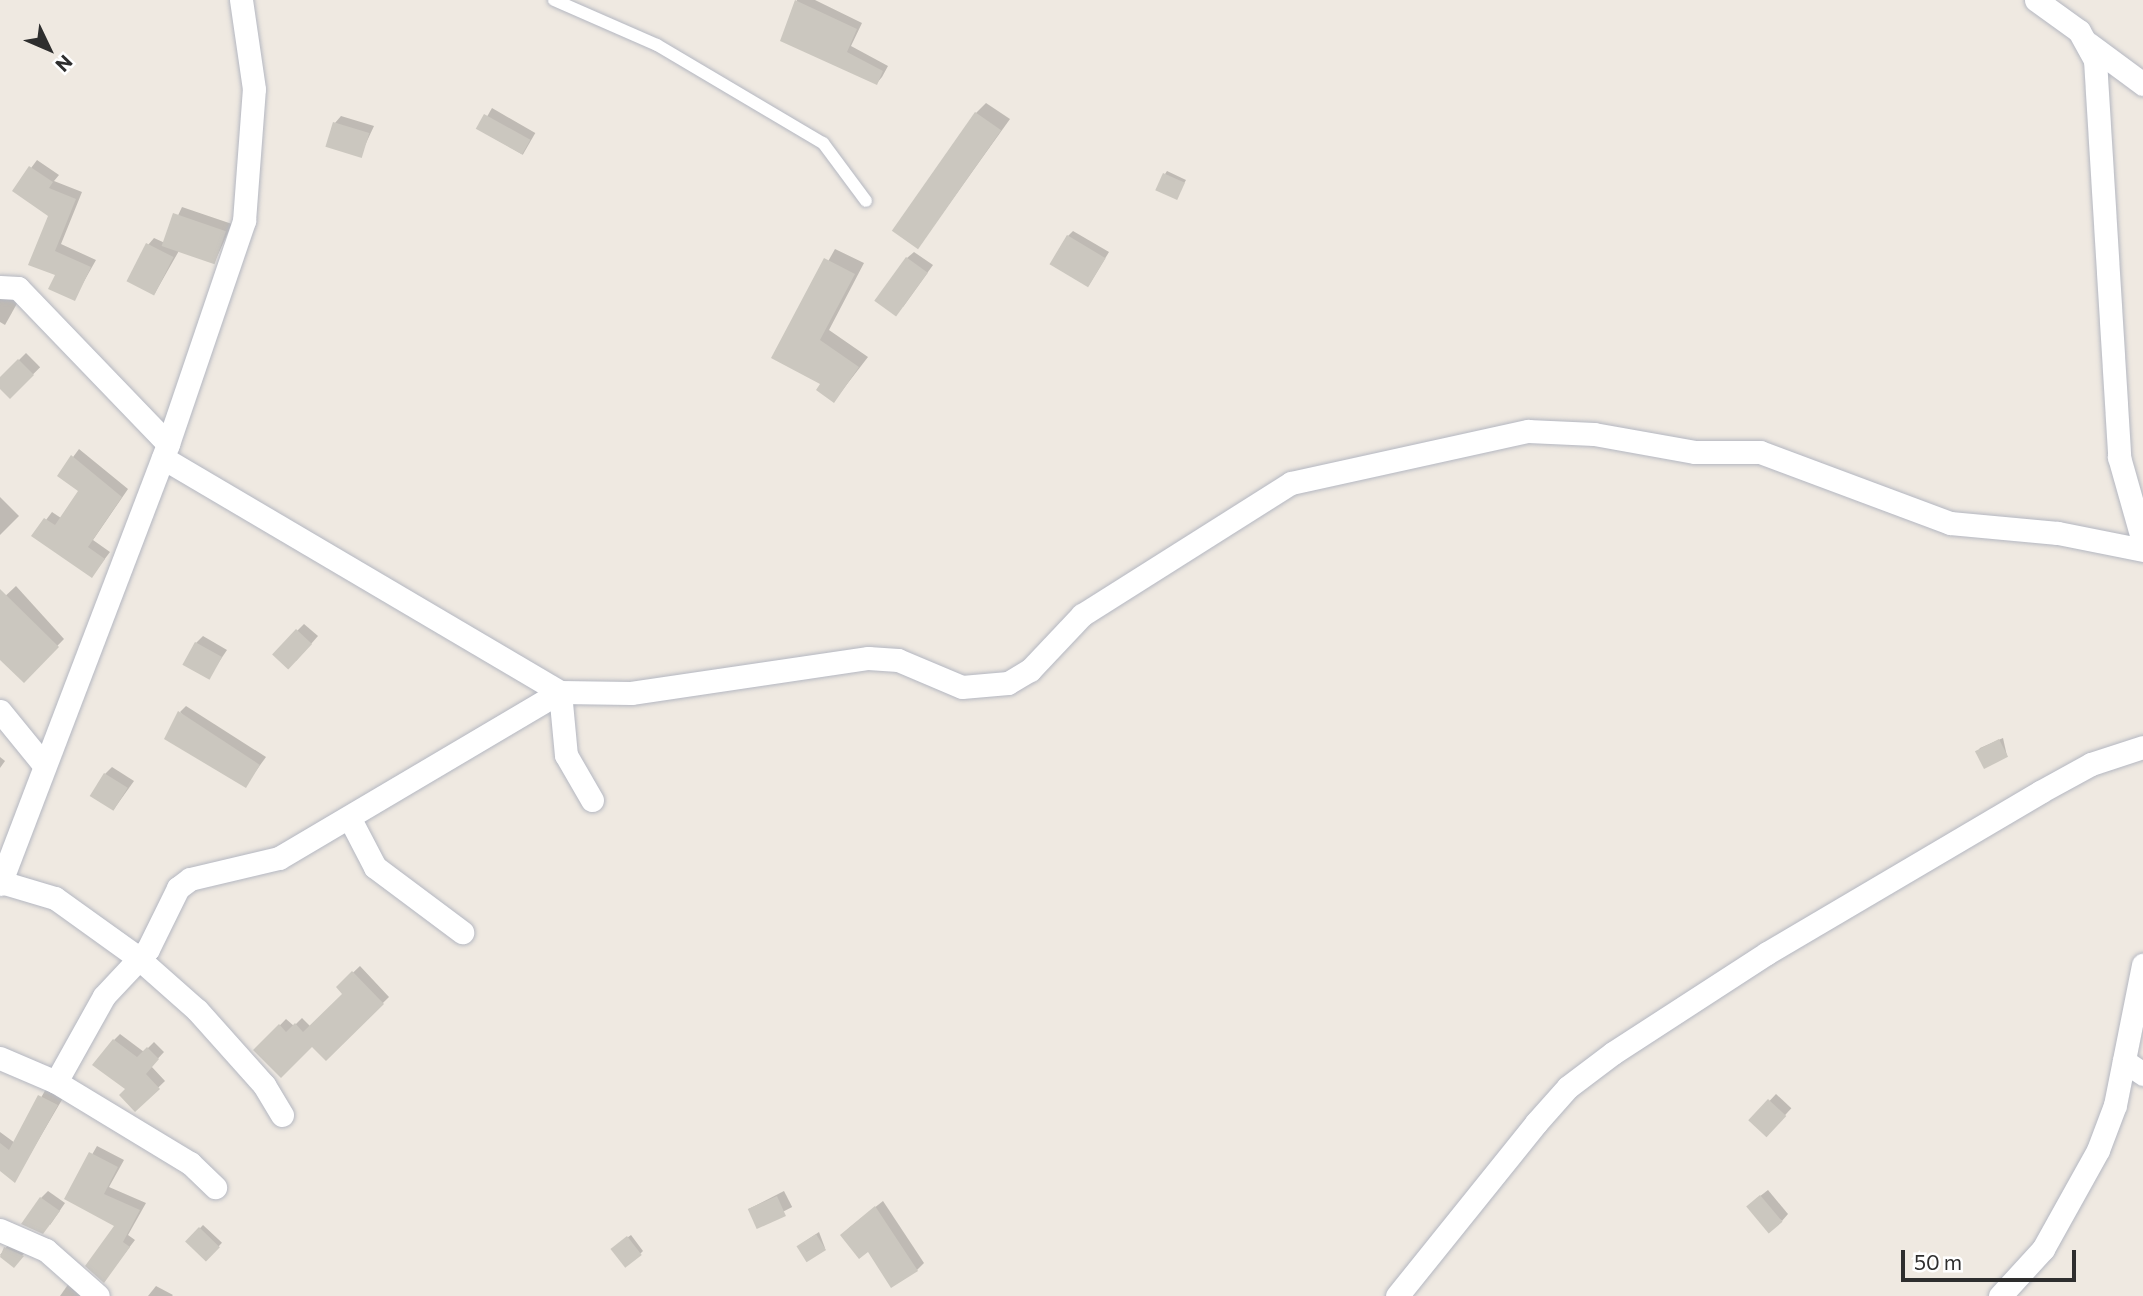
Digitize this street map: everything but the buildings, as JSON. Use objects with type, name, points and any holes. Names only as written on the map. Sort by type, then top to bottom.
[{"type":"street","points":[[241,0],[254,89],[244,222],[166,451],[0,883],[55,898],[137,957],[197,1010],[264,1085],[282,1115]]},
{"type":"street","points":[[2036,0],[2143,84]]},
{"type":"street","points":[[2089,44],[2119,457],[2143,542]]},
{"type":"street","points":[[0,287],[18,288],[166,451],[561,692]]},
{"type":"street","points":[[55,1082],[104,996],[137,957],[190,879],[279,858],[350,819],[522,710],[561,692],[631,693],[868,659],[898,660],[962,687],[1008,684],[1030,670],[1082,615],[1291,483],[1528,431],[1594,434],[1682,451],[1760,452],[1950,523],[2058,533],[2143,550]]},
{"type":"street","points":[[561,692],[566,755],[592,800]]},
{"type":"street","points":[[0,711],[44,765]]},
{"type":"street","points":[[1397,1296],[1552,1105],[1613,1053],[1767,953],[2040,792],[2091,764],[2143,747]]},
{"type":"street","points":[[350,819],[375,867],[462,932]]},
{"type":"street","points":[[2000,1296],[2043,1249],[2098,1150],[2134,1067],[2143,965]]},
{"type":"street","points":[[0,1058],[55,1082],[190,1163],[215,1187]]},
{"type":"street","points":[[0,1230],[46,1250],[97,1296]]},
{"type":"lane","points":[[554,0],[657,45],[823,143],[866,201]]}]
